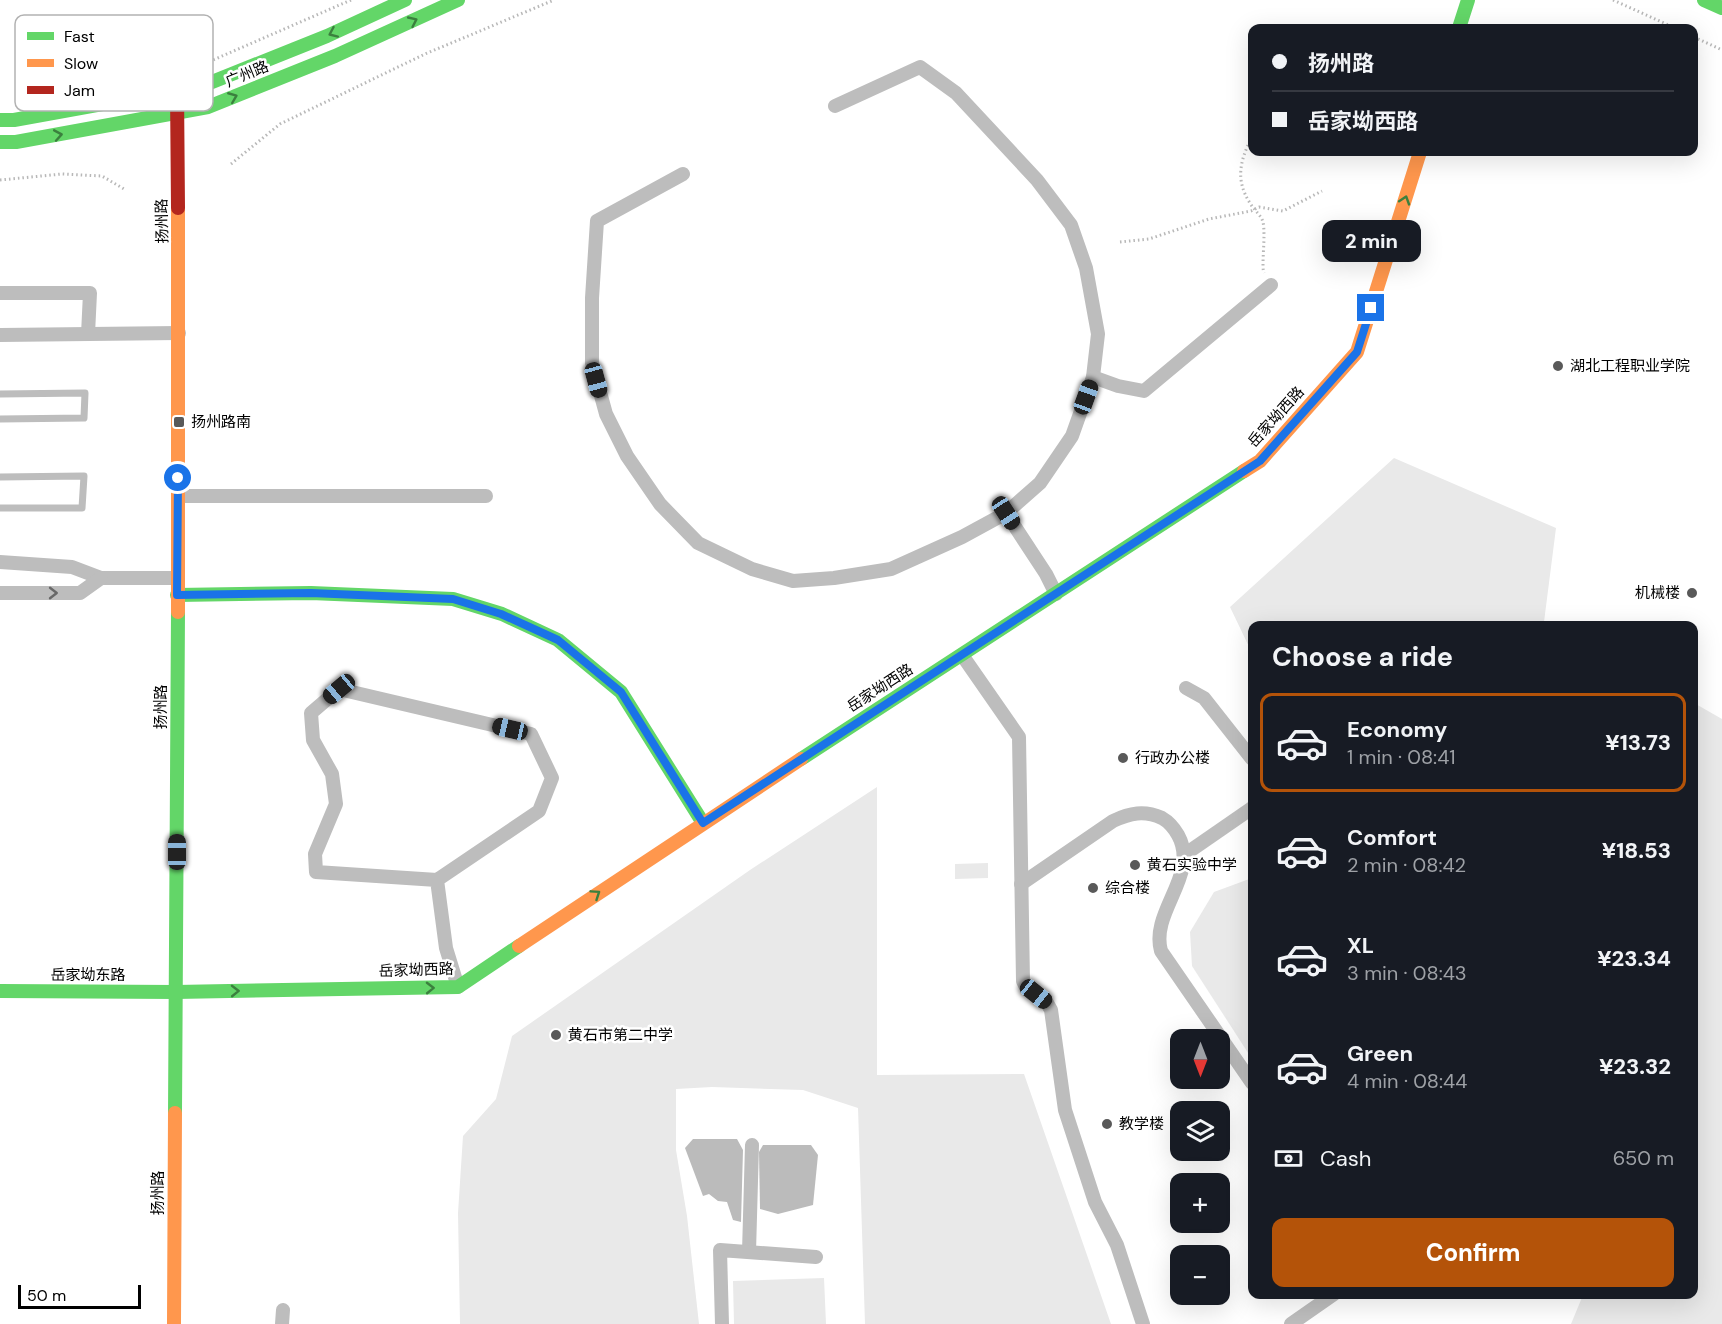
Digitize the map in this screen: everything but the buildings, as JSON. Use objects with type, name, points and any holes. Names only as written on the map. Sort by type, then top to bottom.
[{"type":"main road","name":"广州路","points":[[213,82],[327,36],[405,0]]},
{"type":"main road","name":"广州路","points":[[213,105],[335,56],[458,0]]},
{"type":"main road","points":[[1460,24],[1466,6],[1479,0]]},
{"type":"main road","points":[[1704,0],[1722,8]]},
{"type":"main road","name":"广州路","points":[[0,120],[14,120],[63,111]]},
{"type":"main road","name":"扬州路","points":[[174,1324],[180,333],[178,111]]},
{"type":"main road","name":"广州路","points":[[0,142],[16,142],[191,111]]},
{"type":"main road","name":"岳家坳西路","points":[[176,992],[458,987],[703,823],[1260,461],[1357,352],[1419,156]]},
{"type":"main road","points":[[177,595],[311,593],[453,599],[501,614],[558,640],[621,692],[703,823]]},
{"type":"main road","name":"岳家坳东路","points":[[0,991],[176,992]]},
{"type":"street","points":[[683,174],[597,221],[592,298],[592,363],[606,414],[627,456],[660,504],[698,543],[752,568],[793,580],[834,578],[891,568],[962,537],[1006,513],[1040,483],[1072,436],[1093,377],[1098,334],[1086,268],[1071,225],[1037,180],[956,93],[920,67],[835,106]]},
{"type":"street","points":[[1093,377],[1118,387],[1144,391],[1271,285]]},
{"type":"street","points":[[0,293],[90,293],[88,334]]},
{"type":"street","points":[[0,335],[180,333]]},
{"type":"street","points":[[178,496],[486,496]]},
{"type":"street","points":[[1006,513],[1046,574],[1056,594]]},
{"type":"street","points":[[0,562],[72,567],[101,578],[177,578]]},
{"type":"street","points":[[0,592],[80,592],[101,578]]},
{"type":"street","points":[[962,655],[1019,737],[1023,981],[1024,985],[1047,1003],[1051,1010],[1065,1110],[1095,1202],[1117,1245],[1143,1324]]},
{"type":"street","points":[[1186,688],[1204,698],[1248,754]]},
{"type":"street","points":[[339,689],[531,734],[552,778],[539,811],[437,880],[316,872],[315,854],[336,804],[332,774],[313,740],[311,713],[339,689]]},
{"type":"street","points":[[1184,855],[1248,811]]},
{"type":"street","points":[[1021,884],[1113,821],[1129,813],[1148,813],[1168,821],[1182,843],[1184,862],[1170,904],[1161,922],[1159,935],[1161,951],[1248,1077]]},
{"type":"street","points":[[437,880],[446,948],[458,987]]},
{"type":"street","points":[[749,1252],[752,1145]]},
{"type":"street","points":[[722,1324],[720,1250],[816,1257]]},
{"type":"street","points":[[1291,1324],[1327,1299]]},
{"type":"lane","points":[[0,394],[85,393],[84,418],[0,419]]},
{"type":"lane","points":[[0,477],[84,476],[82,508],[0,508]]},
{"type":"path","points":[[213,60],[351,0]]},
{"type":"path","points":[[231,164],[280,124],[425,54],[554,0]]},
{"type":"path","points":[[1613,0],[1666,24]]},
{"type":"path","points":[[1698,39],[1722,50]]},
{"type":"path","points":[[1248,146],[1239,180],[1249,202],[1263,220],[1265,248],[1262,269],[1271,285]]},
{"type":"path","points":[[0,180],[62,174],[102,176],[124,189]]},
{"type":"path","points":[[1120,242],[1149,239],[1209,219],[1259,207],[1283,211],[1322,191]]},
{"type":"shaded area","points":[[1394,458],[1556,528],[1544,621],[1248,621],[1248,645],[1230,607]]},
{"type":"shaded area","points":[[1698,705],[1722,719],[1722,1324],[1571,1324],[1581,1299],[1698,1299]]},
{"type":"shaded area","points":[[877,787],[877,1075],[1024,1074],[1111,1324],[865,1324],[858,1108],[803,1090],[712,1087],[676,1089],[676,1150],[687,1216],[699,1324],[460,1324],[458,1213],[463,1136],[496,1099],[512,1036],[750,870]]},
{"type":"shaded area","points":[[988,863],[988,878],[955,879],[955,864]]},
{"type":"shaded area","points":[[1248,879],[1248,1053],[1192,966],[1190,932],[1214,892]]},
{"type":"shaded area","points":[[693,1139],[737,1139],[743,1150],[741,1222],[733,1220],[727,1202],[718,1201],[709,1194],[703,1196],[685,1148]]},
{"type":"shaded area","points":[[763,1145],[811,1145],[818,1155],[813,1205],[778,1214],[760,1209],[759,1152]]},
{"type":"shaded area","points":[[824,1278],[826,1324],[734,1324],[733,1281]]},
{"type":"traffic: fast","points":[[213,82],[327,36],[405,0]]},
{"type":"traffic: fast","points":[[213,105],[335,56],[458,0]]},
{"type":"traffic: fast","points":[[1460,24],[1468,0]]},
{"type":"traffic: fast","points":[[1704,0],[1722,8]]},
{"type":"traffic: fast","points":[[0,120],[14,120],[64,111]]},
{"type":"traffic: fast","points":[[0,142],[16,142],[186,111]]},
{"type":"traffic: fast","points":[[801,759],[1244,471]]},
{"type":"traffic: fast","points":[[177,595],[311,593],[453,599],[502,614],[558,640],[621,692],[703,823]]},
{"type":"traffic: fast","points":[[175,1113],[178,612]]},
{"type":"traffic: fast","points":[[0,991],[176,992],[458,987],[519,946]]},
{"type":"traffic: slow","points":[[1244,471],[1260,461],[1357,352],[1419,156]]},
{"type":"traffic: slow","points":[[178,208],[178,612]]},
{"type":"traffic: slow","points":[[519,946],[801,759]]},
{"type":"traffic: slow","points":[[174,1324],[175,1113]]},
{"type":"traffic: jam","points":[[177,111],[178,208]]},
{"type":"place","name":"湖北工程职业学院","points":[[1558,366]]},
{"type":"place","name":"扬州路南","points":[[179,422]]},
{"type":"place","name":"机械楼","points":[[1692,593]]},
{"type":"place","name":"行政办公楼","points":[[1123,758]]},
{"type":"place","name":"黄石实验中学","points":[[1135,865]]},
{"type":"place","name":"综合楼","points":[[1093,888]]},
{"type":"place","name":"黄石市第二中学","points":[[556,1035]]},
{"type":"place","name":"教学楼","points":[[1107,1124]]},
{"type":"route","points":[[178,478],[177,595],[311,593],[453,599],[501,614],[558,640],[621,692],[703,823],[1260,461],[1357,352],[1371,308]]}]
